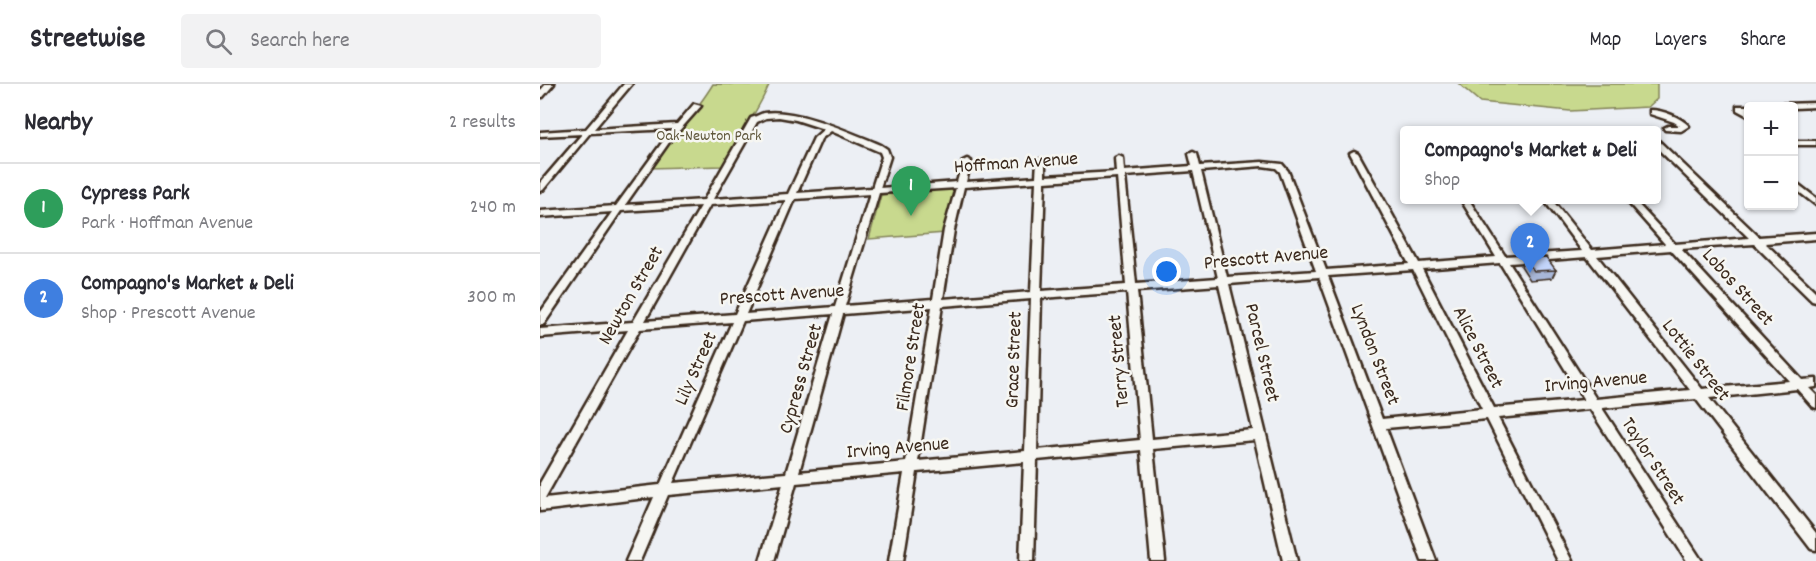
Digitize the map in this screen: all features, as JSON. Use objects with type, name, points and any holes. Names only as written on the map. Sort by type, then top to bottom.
[{"type":"street","points":[[540,94],[550,84]]},
{"type":"street","points":[[540,188],[628,84]]},
{"type":"street","points":[[1798,106],[1816,105]]},
{"type":"street","points":[[540,321],[618,209],[679,126],[697,106]]},
{"type":"street","points":[[1653,112],[1677,120],[1685,126],[1681,129],[1668,128]]},
{"type":"street","name":"Newton Street","points":[[540,495],[757,117],[778,113],[828,130]]},
{"type":"street","points":[[540,134],[679,126]]},
{"type":"street","name":"Cypress Street","points":[[767,561],[886,154],[872,144],[828,130]]},
{"type":"street","name":"Lily Street","points":[[633,561],[812,150],[818,138],[828,130]]},
{"type":"street","points":[[1798,143],[1816,142]]},
{"type":"street","points":[[1661,148],[1816,298]]},
{"type":"street","name":"Alice Street","points":[[1354,153],[1415,266],[1565,561]]},
{"type":"street","name":"Parcel Street","points":[[1193,154],[1290,561]]},
{"type":"street","name":"Terry Street","points":[[1119,158],[1158,561]]},
{"type":"street","name":"Filmore Street","points":[[897,561],[949,230],[967,160]]},
{"type":"street","name":"Grace Street","points":[[1027,561],[1041,160]]},
{"type":"street","name":"Hoffman Avenue","points":[[540,214],[1120,176],[1262,164],[1279,166]]},
{"type":"street","name":"Lyndon Street","points":[[1279,166],[1284,171],[1429,561]]},
{"type":"street","points":[[1798,187],[1816,202]]},
{"type":"street","name":"Taylor Street","points":[[1468,204],[1592,403],[1695,561]]},
{"type":"street","name":"Lottie Street","points":[[1551,204],[1816,544]]},
{"type":"street","name":"Lobos Street","points":[[1634,204],[1816,403]]},
{"type":"street","name":"Prescott Avenue","points":[[540,333],[1673,245],[1816,236]]},
{"type":"street","name":"Irving Avenue","points":[[1379,424],[1816,382]]},
{"type":"street","name":"Irving Avenue","points":[[540,505],[663,490],[1261,434]]},
{"type":"green space","name":"Oak-Newton Park","points":[[713,84],[769,85],[723,166],[650,168],[698,106]]},
{"type":"green space","points":[[1459,84],[1657,84],[1657,99],[1648,107],[1570,111],[1480,102]]},
{"type":"green space","points":[[947,189],[954,191],[945,233],[869,239],[881,195]]},
{"type":"building","points":[[1546,257],[1556,270],[1534,271],[1525,258]]},
{"type":"place","name":"Cypress Park","points":[[911,216]]},
{"type":"place","name":"Compagno's Market & Deli","points":[[1530,273]]}]
